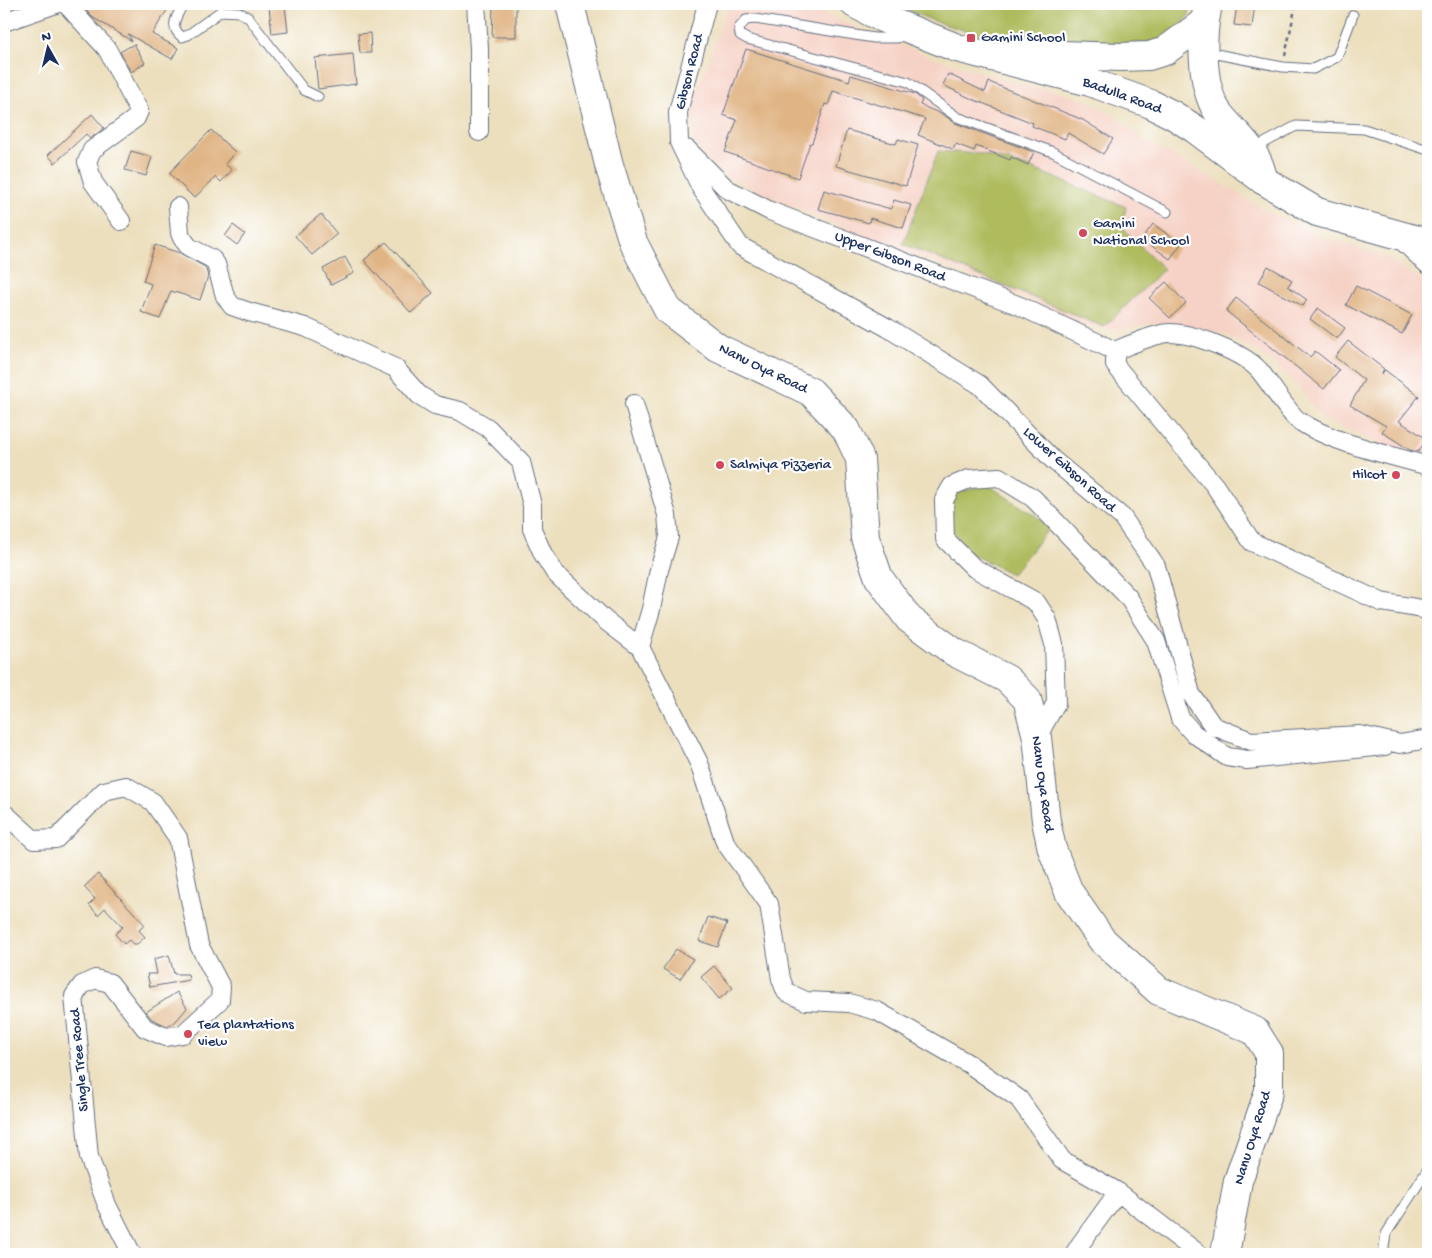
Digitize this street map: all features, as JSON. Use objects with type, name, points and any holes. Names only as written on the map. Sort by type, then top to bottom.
[{"type":"main road","name":"Nanu Oya Road","points":[[570,4],[609,165],[633,242],[668,310],[718,348],[811,392],[846,429],[860,459],[865,538],[879,578],[909,619],[954,652],[1007,678],[1026,699],[1037,737],[1046,821],[1052,849],[1069,892],[1102,940],[1159,991],[1255,1031],[1269,1052],[1269,1091],[1238,1181],[1225,1254]]},
{"type":"main road","name":"Badulla Road","points":[[855,4],[882,18],[958,48],[1090,82],[1151,104],[1195,129],[1263,180],[1317,212],[1428,243]]},
{"type":"main road","points":[[1206,13],[1204,51],[1208,88],[1214,106],[1251,150],[1262,170],[1263,180]]},
{"type":"main road","points":[[992,57],[1034,54],[1122,58],[1149,56],[1166,51],[1206,13]]},
{"type":"street","points":[[4,22],[56,4]]},
{"type":"street","points":[[66,4],[107,49],[139,111],[136,118],[92,150],[87,162],[92,182],[121,221]]},
{"type":"street","points":[[476,4],[479,132]]},
{"type":"street","name":"Gibson Road","points":[[680,142],[678,112],[707,4]]},
{"type":"street","name":"Upper Gibson Road","points":[[680,142],[727,189],[770,211],[1020,306],[1115,351]]},
{"type":"street","name":"Lower Gibson Road","points":[[680,142],[700,188],[740,246],[888,328],[980,385],[1053,460],[1122,517],[1156,566],[1191,694],[1212,726],[1251,741],[1360,735],[1400,744],[1428,739]]},
{"type":"street","points":[[178,207],[182,238],[189,247],[212,259],[216,264],[225,296],[232,306],[305,327],[395,368],[420,395],[435,405],[460,411],[488,428],[521,462],[532,505],[532,529],[543,554],[555,573],[606,621],[640,647],[699,763],[725,842],[768,904],[781,979],[786,992],[806,1001],[849,1004],[878,1011],[969,1064],[1019,1099],[1062,1160],[1118,1192],[1199,1254]]},
{"type":"street","points":[[1394,233],[1428,265]]},
{"type":"street","points":[[1428,466],[1324,435],[1297,419],[1257,369],[1239,355],[1204,339],[1168,333],[1128,345],[1115,351],[1115,365],[1215,486],[1252,542],[1381,602],[1428,610]]},
{"type":"street","points":[[634,404],[667,515],[669,537],[640,647]]},
{"type":"street","points":[[1037,737],[1056,703],[1054,644],[1047,619],[1036,602],[974,568],[945,539],[944,500],[952,486],[969,479],[999,477],[1033,498],[1128,597],[1156,641],[1180,718],[1193,733],[1227,757],[1247,760],[1400,744]]},
{"type":"street","name":"Single Tree Road","points":[[4,813],[34,840],[56,839],[104,791],[126,786],[153,802],[178,838],[199,945],[222,987],[220,1000],[183,1034],[166,1037],[145,1028],[110,983],[95,979],[82,985],[74,996],[90,1157],[107,1205],[132,1254]]},
{"type":"street","points":[[1074,1254],[1118,1192]]},
{"type":"lane","points":[[183,4],[174,24],[176,32],[182,37],[188,35],[221,11],[238,12],[248,17],[304,90],[318,97]]},
{"type":"lane","points":[[1204,51],[1283,67],[1313,69],[1337,57],[1353,15]]},
{"type":"lane","points":[[912,30],[897,38],[874,38],[755,19],[746,20],[740,28],[740,35],[747,39],[908,82],[957,117],[1053,152],[1166,212]]},
{"type":"lane","points":[[1251,150],[1296,126],[1364,129],[1428,150]]},
{"type":"lane","points":[[1383,1254],[1386,1234],[1428,1169]]},
{"type":"path","points":[[1283,67],[1296,4]]},
{"type":"shaded area","name":"Gamini National School","points":[[728,4],[799,4],[931,57],[1011,82],[1057,92],[1090,102],[1112,115],[1147,142],[1216,180],[1262,209],[1319,236],[1375,253],[1428,284],[1428,466],[1326,420],[1317,413],[1300,389],[1274,363],[1257,351],[1226,335],[1196,327],[1169,323],[1149,324],[1117,330],[1092,327],[968,275],[865,237],[765,195],[724,174],[703,156],[695,145],[692,116],[696,93]]},
{"type":"green space","points":[[896,4],[1192,4],[1187,19],[1162,43],[1094,44],[1026,41],[993,36],[960,29]]},
{"type":"green space","points":[[938,151],[983,154],[1031,168],[1126,207],[1122,227],[1164,269],[1104,327],[903,244]]},
{"type":"green space","points":[[988,485],[1051,526],[1012,574],[969,553],[950,528],[954,494]]},
{"type":"building","points":[[80,4],[171,4],[152,34],[178,48],[172,59],[128,34],[132,41],[92,17]]},
{"type":"building","points":[[493,4],[516,4],[516,37],[492,37]]},
{"type":"building","points":[[1237,4],[1255,4],[1252,27],[1234,25]]},
{"type":"building","points":[[285,5],[288,32],[272,34],[269,7]]},
{"type":"building","points":[[370,33],[371,53],[360,53],[358,34]]},
{"type":"building","points":[[134,44],[145,63],[131,72],[120,52]]},
{"type":"building","points":[[746,49],[849,81],[851,75],[915,94],[922,100],[920,105],[944,115],[955,123],[1034,152],[1028,165],[1011,157],[1010,160],[976,146],[974,151],[956,144],[953,149],[918,135],[925,119],[833,91],[828,105],[825,104],[798,178],[725,152],[737,120],[723,115]]},
{"type":"building","points":[[353,54],[356,84],[318,89],[315,58]]},
{"type":"building","points":[[948,74],[985,92],[989,82],[1083,120],[1113,139],[1103,154],[1068,133],[1065,139],[1032,126],[1033,123],[972,99],[943,85]]},
{"type":"building","points":[[92,114],[104,128],[90,139],[86,134],[55,163],[48,155]]},
{"type":"building","points":[[211,130],[235,152],[225,164],[232,170],[221,182],[216,177],[194,198],[169,173]]},
{"type":"building","points":[[847,130],[896,144],[898,139],[918,145],[906,186],[836,166]]},
{"type":"building","points":[[131,151],[152,157],[146,176],[125,170]]},
{"type":"building","points":[[824,190],[891,209],[894,200],[911,205],[903,228],[870,218],[869,223],[818,209]]},
{"type":"building","points":[[321,214],[337,234],[312,255],[295,236]]},
{"type":"building","points":[[1153,224],[1181,244],[1170,259],[1142,239]]},
{"type":"building","points":[[233,225],[245,234],[237,245],[225,236]]},
{"type":"building","points":[[386,242],[433,293],[411,313],[364,260]]},
{"type":"building","points":[[155,245],[180,253],[205,267],[208,276],[200,300],[171,291],[160,319],[141,312],[151,284],[143,281]]},
{"type":"building","points":[[345,257],[354,273],[331,285],[323,269]]},
{"type":"building","points":[[1268,266],[1292,280],[1288,286],[1307,300],[1303,306],[1259,282]]},
{"type":"building","points":[[1166,282],[1186,303],[1170,318],[1149,298]]},
{"type":"building","points":[[1356,286],[1412,315],[1402,334],[1346,305]]},
{"type":"building","points":[[1236,298],[1310,357],[1315,351],[1339,370],[1324,389],[1226,311]]},
{"type":"building","points":[[1318,308],[1345,328],[1337,339],[1310,319]]},
{"type":"building","points":[[1348,341],[1384,369],[1381,374],[1385,370],[1419,396],[1399,421],[1427,439],[1418,452],[1410,450],[1382,432],[1386,426],[1350,405],[1364,380],[1335,357]]},
{"type":"building","points":[[98,874],[145,925],[139,930],[145,937],[137,944],[133,944],[129,940],[124,944],[115,934],[123,927],[105,908],[98,915],[89,905],[95,899],[84,887]]},
{"type":"building","points":[[708,917],[727,923],[718,947],[699,941]]},
{"type":"building","points":[[676,949],[693,959],[680,979],[663,969]]},
{"type":"building","points":[[169,955],[174,974],[188,974],[189,980],[150,987],[147,974],[157,974],[154,959]]},
{"type":"building","points":[[714,966],[733,988],[719,999],[701,977]]},
{"type":"building","points":[[177,992],[187,1008],[176,1021],[167,1026],[152,1019],[146,1012]]},
{"type":"place","name":"Gamini School","points":[[971,38]]},
{"type":"place","name":"Gamini National School","points":[[1083,233]]},
{"type":"place","name":"Salmiya Pizzeria","points":[[720,465]]},
{"type":"place","name":"Hilcot","points":[[1396,475]]},
{"type":"place","name":"Tea plantations view","points":[[188,1034]]}]
